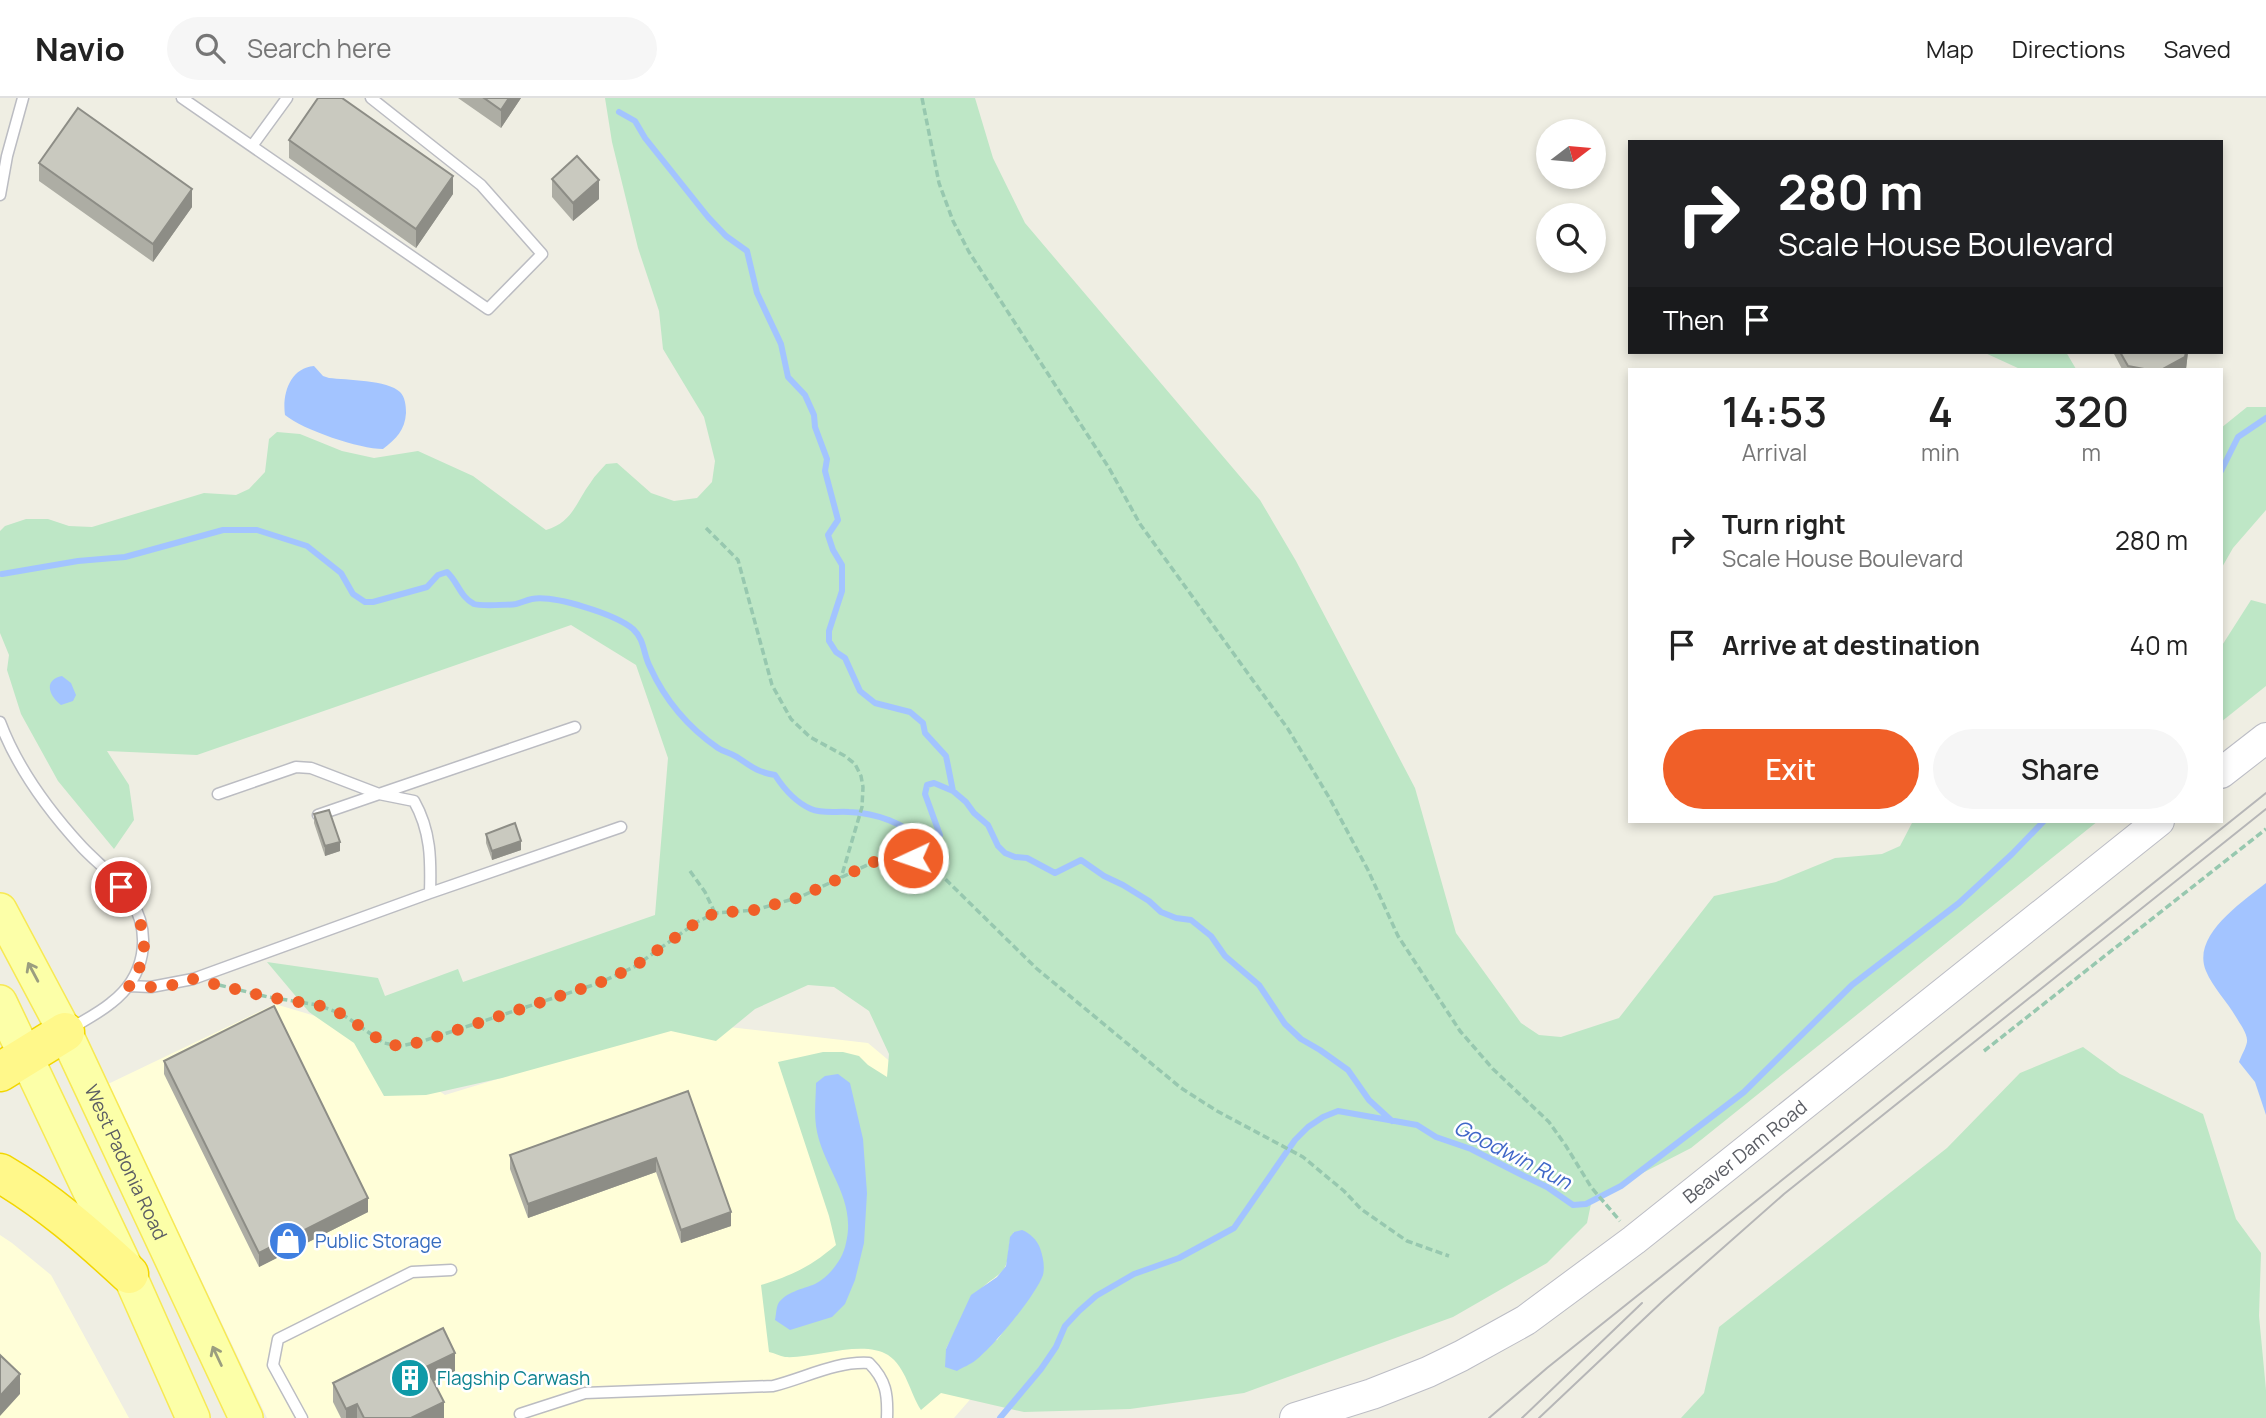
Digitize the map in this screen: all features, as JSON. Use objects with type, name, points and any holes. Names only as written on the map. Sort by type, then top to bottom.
[{"type":"highway","points":[[13,1064],[65,1032]]},
{"type":"highway","points":[[0,1173],[58,1211],[129,1274]]},
{"type":"main road","points":[[2223,771],[2266,738]]},
{"type":"main road","name":"Beaver Dam Road","points":[[1314,1415],[1428,1371],[1491,1340],[1536,1313],[1634,1240],[2156,823]]},
{"type":"main road","name":"West Padonia Road","points":[[0,910],[65,1032],[246,1418]]},
{"type":"main road","points":[[0,1002],[13,1064],[129,1274],[193,1418]]},
{"type":"main road","points":[[13,1064],[57,1094],[120,1208],[216,1418]]},
{"type":"lane","points":[[0,195],[7,156],[23,98]]},
{"type":"lane","points":[[182,98],[488,309],[542,254],[481,185],[371,98]]},
{"type":"lane","points":[[252,146],[286,98]]},
{"type":"lane","points":[[0,722],[25,776],[46,804],[84,848],[112,875],[130,899],[139,919],[144,941],[141,964],[129,986],[112,1003],[65,1032]]},
{"type":"lane","points":[[318,815],[575,727]]},
{"type":"lane","points":[[218,794],[296,767],[311,768],[379,794],[414,802],[423,817],[430,845],[430,893]]},
{"type":"lane","points":[[129,986],[169,986],[193,979],[621,827]]},
{"type":"lane","points":[[302,1418],[273,1366],[278,1339],[412,1272],[451,1270]]},
{"type":"lane","points":[[521,1417],[586,1393],[773,1386],[842,1364],[857,1362],[869,1363],[886,1386],[887,1418]]},
{"type":"path","points":[[922,98],[939,183],[953,221],[969,252],[1109,468],[1140,524],[1288,729],[1331,799],[1398,936],[1460,1031],[1493,1069],[1549,1122],[1591,1187],[1614,1215]]},
{"type":"path","points":[[706,528],[738,560],[772,685],[782,705],[799,729],[855,764],[863,787],[862,807],[841,878]]},
{"type":"path","points":[[1984,1051],[2266,829]]},
{"type":"path","points":[[193,979],[268,997],[318,1005],[342,1014],[384,1043],[400,1046],[421,1042],[599,983],[634,967],[697,922],[715,913],[755,910],[800,897],[880,859],[899,856],[925,862],[955,886],[1036,968],[1158,1070],[1199,1100],[1303,1157],[1361,1209],[1407,1241],[1449,1256]]},
{"type":"path","points":[[690,871],[705,892],[715,913]]},
{"type":"shaded area","points":[[605,98],[975,98],[993,158],[1025,223],[1260,500],[1296,561],[1415,788],[1456,933],[1521,1023],[1539,1035],[1561,1037],[1619,1018],[1714,896],[1776,882],[1835,858],[1882,854],[1900,846],[1912,823],[2096,823],[1691,1148],[1592,1199],[1587,1223],[1547,1263],[1453,1317],[1244,1393],[1130,1409],[1024,1412],[941,1393],[921,1410],[899,1366],[888,1355],[865,1349],[797,1357],[785,1357],[769,1352],[761,1285],[801,1270],[836,1245],[778,1062],[823,1052],[843,1052],[859,1056],[887,1077],[889,1054],[869,1011],[834,987],[808,985],[755,1009],[716,1041],[671,1031],[502,1078],[426,1095],[384,1096],[354,1043],[309,1012],[267,962],[378,978],[385,996],[458,969],[463,982],[655,915],[668,758],[636,665],[571,625],[197,755],[107,751],[129,785],[134,820],[114,849],[58,781],[21,714],[7,670],[9,655],[0,633],[0,531],[5,526],[26,519],[48,519],[69,526],[92,527],[204,493],[236,495],[249,489],[265,472],[269,439],[277,432],[300,434],[342,451],[374,458],[418,451],[473,476],[546,530],[568,517],[606,464],[617,463],[651,493],[674,501],[697,498],[712,482],[715,461],[704,417],[663,349],[659,311],[638,248],[612,142]],"holes":[[[1014,1232],[1012,1320],[997,1340],[946,1349],[983,1287],[1004,1269]]]},
{"type":"shaded area","points":[[1987,354],[2067,354],[2075,368],[2018,368]]},
{"type":"shaded area","points":[[2247,407],[2266,407],[2266,510],[2233,548],[2223,566],[2223,426]]},
{"type":"shaded area","points":[[2251,600],[2266,604],[2266,686],[2223,720],[2223,644]]},
{"type":"shaded area","points":[[275,1004],[342,1024],[445,1095],[685,1022],[868,1043],[1106,1243],[954,1418],[267,1418],[108,1084]]},
{"type":"shaded area","points":[[2083,1047],[2120,1074],[2203,1114],[2236,1219],[2261,1253],[2259,1316],[2266,1418],[1681,1418],[1704,1393],[1719,1327],[1947,1148],[2020,1073]]},
{"type":"shaded area","points":[[0,1235],[51,1275],[129,1418],[0,1418]]},
{"type":"water","points":[[314,366],[323,376],[329,378],[377,383],[400,392],[405,401],[406,413],[402,429],[396,438],[383,449],[361,446],[332,438],[285,415],[289,383],[299,372]]},
{"type":"water","points":[[62,676],[71,683],[76,695],[73,701],[61,705],[53,697],[50,685]]},
{"type":"water","points":[[2266,883],[2266,1115],[2255,1082],[2239,1062],[2247,1042],[2245,1032],[2209,977],[2203,958],[2206,945],[2221,921]]},
{"type":"water","points":[[838,1074],[850,1083],[863,1139],[867,1193],[864,1243],[855,1280],[845,1304],[832,1317],[790,1330],[775,1320],[778,1304],[790,1294],[815,1284],[831,1272],[846,1243],[847,1211],[819,1141],[815,1115],[816,1083],[825,1076]]},
{"type":"water","points":[[1022,1230],[1035,1240],[1041,1251],[1044,1272],[1039,1284],[993,1344],[974,1362],[957,1371],[945,1367],[946,1349],[971,1295],[997,1277],[1006,1266],[1010,1237],[1014,1232]]},
{"type":"building","points":[[318,98],[342,98],[453,176],[416,229],[289,140]]},
{"type":"building","points":[[484,98],[509,98],[501,110]]},
{"type":"building","points":[[78,108],[192,189],[153,244],[39,163]]},
{"type":"building","points":[[577,156],[599,180],[573,203],[552,179]]},
{"type":"building","points":[[2121,354],[2186,354],[2185,357],[2165,368],[2128,366]]},
{"type":"building","points":[[329,810],[340,842],[325,846],[314,814]]},
{"type":"building","points":[[515,823],[521,841],[492,851],[486,834]]},
{"type":"building","points":[[274,1006],[368,1198],[259,1253],[164,1061]]},
{"type":"building","points":[[688,1091],[731,1212],[681,1230],[656,1158],[528,1204],[510,1155]]},
{"type":"building","name":"Flagship Carwash","points":[[443,1328],[455,1353],[426,1367],[444,1402],[411,1418],[364,1418],[357,1404],[346,1409],[333,1383]]},
{"type":"building","points":[[0,1355],[20,1374],[0,1396]]},
{"type":"waterway","points":[[619,112],[635,121],[645,138],[708,217],[726,236],[747,251],[757,293],[781,344],[788,377],[805,395],[827,459],[825,471],[838,520],[828,535],[842,565],[842,591],[829,631],[829,641],[836,652],[845,658],[860,691],[875,703],[910,712],[923,723],[925,733],[946,756],[953,791]]},
{"type":"waterway","name":"Goodwin Run","points":[[2223,467],[2238,437],[2266,418]]},
{"type":"waterway","points":[[2,574],[78,561],[125,557],[223,530],[257,530],[307,546],[341,573],[353,594],[365,602],[427,587],[438,575],[447,572],[465,597],[474,604],[518,604],[532,599],[555,600],[613,617],[637,633],[663,691],[697,732],[720,749],[759,771],[775,775],[790,795],[805,806],[820,811],[880,817],[908,830],[924,843],[940,835],[925,794],[927,785],[934,783],[953,791],[966,802],[988,825],[998,846],[1005,853],[1027,858],[1055,873],[1081,860],[1149,901],[1161,912],[1191,920],[1211,936],[1225,956],[1259,985],[1285,1024],[1301,1039],[1348,1070],[1369,1100],[1392,1121]]},
{"type":"waterway","name":"Goodwin Run","points":[[1000,1418],[1041,1369],[1056,1347],[1065,1326],[1079,1311],[1096,1296],[1134,1274],[1179,1258],[1234,1228],[1295,1140],[1308,1127],[1338,1111],[1417,1125],[1436,1137],[1471,1149],[1547,1187],[1573,1205],[1586,1204],[1621,1186],[1744,1092],[1852,985],[1959,903],[2042,823]]},
{"type":"tram line","points":[[1489,1418],[1547,1368],[2266,793]]},
{"type":"tram line","points":[[1539,1418],[1665,1299],[1784,1194],[2266,809]]},
{"type":"tram line","points":[[1522,1418],[1642,1303]]},
{"type":"place","name":"Public Storage","points":[[288,1241]]},
{"type":"place","name":"Flagship Carwash","points":[[410,1378]]},
{"type":"route","points":[[121,887],[139,919],[144,941],[141,964],[129,986],[169,986],[193,979],[268,997],[318,1005],[342,1014],[384,1043],[400,1046],[421,1042],[599,983],[634,967],[697,922],[715,913],[755,910],[800,897],[880,859],[899,856],[913,858]]}]
